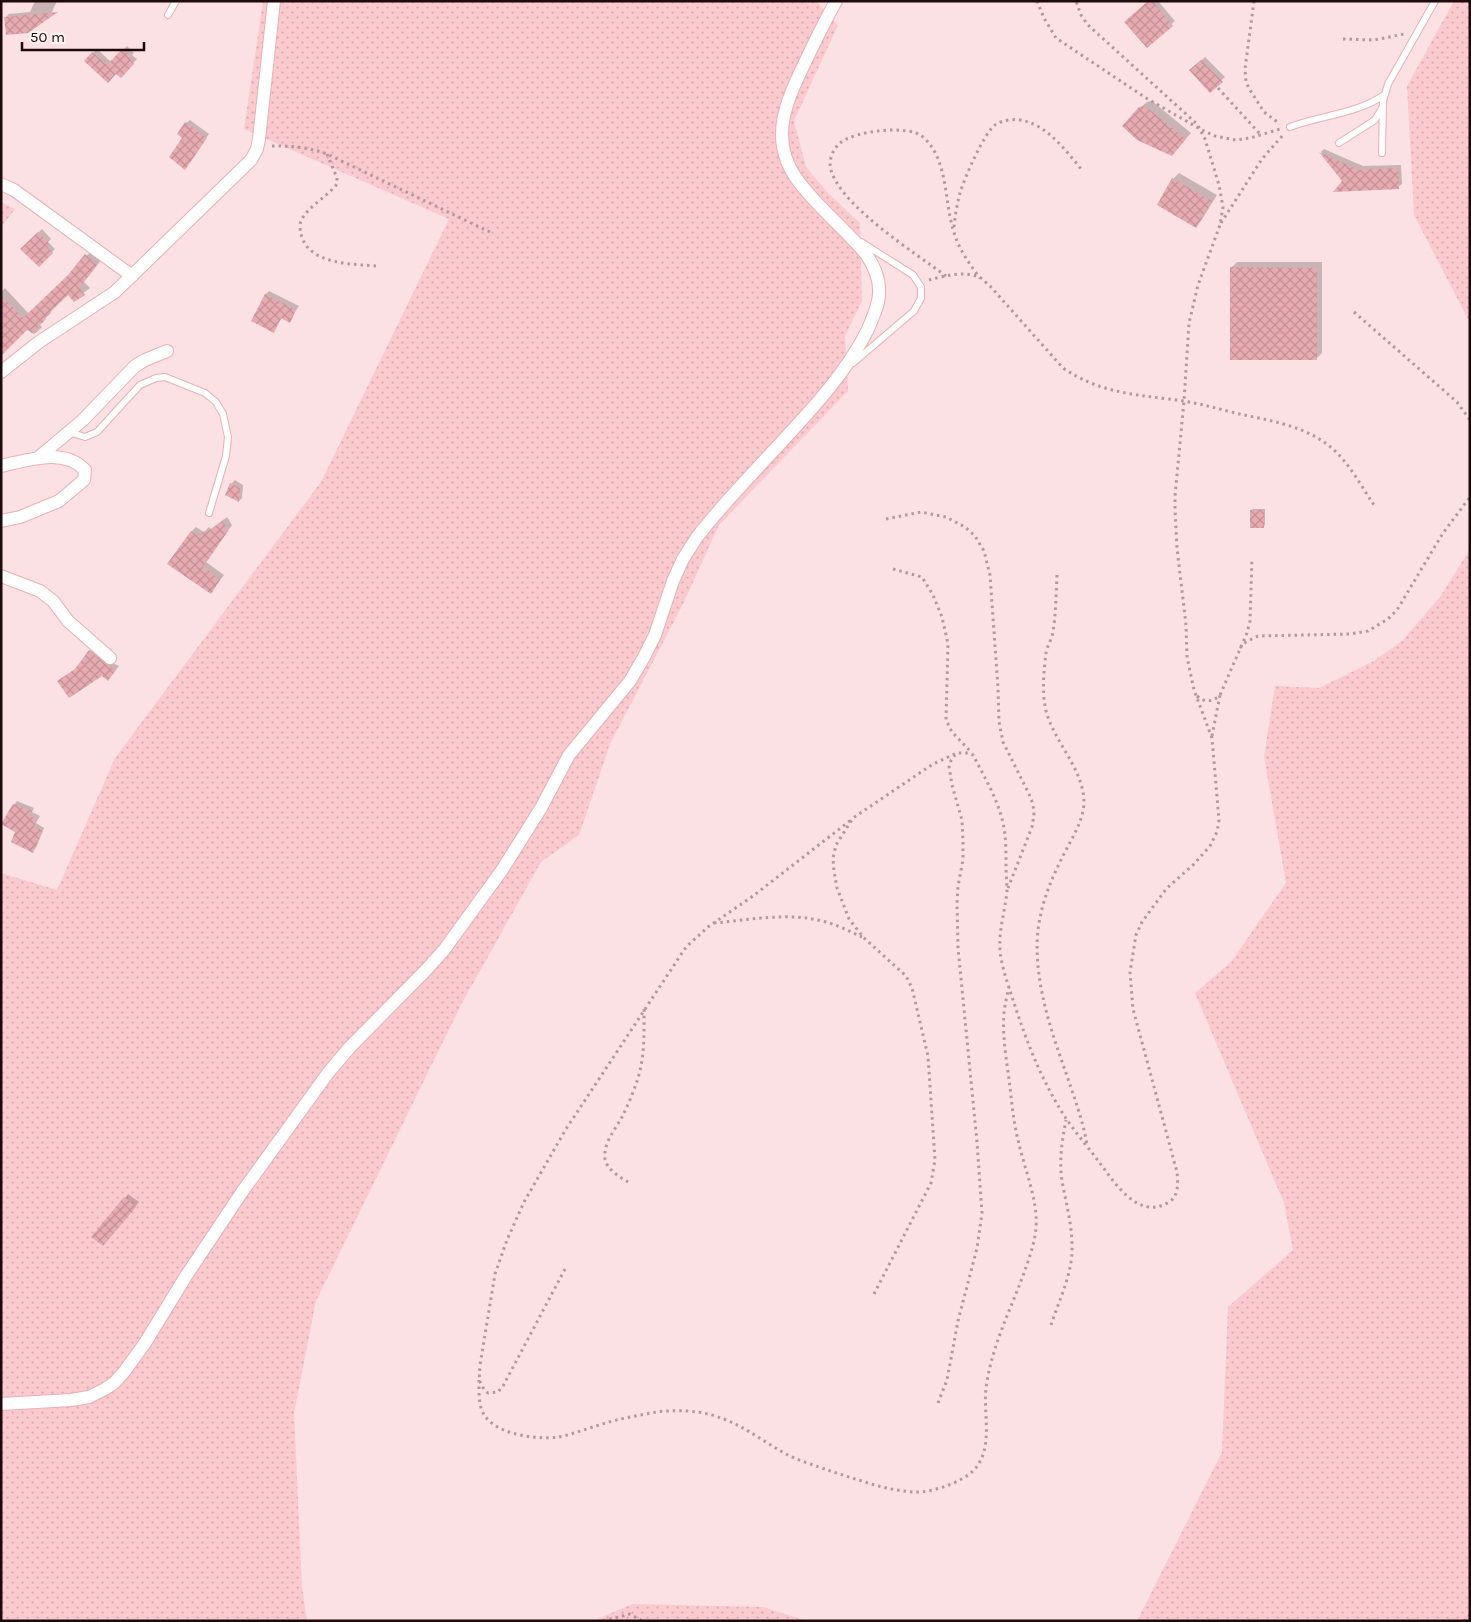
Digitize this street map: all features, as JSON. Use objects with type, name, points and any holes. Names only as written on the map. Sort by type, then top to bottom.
[{"type":"street","points":[[1,372],[39,342],[116,292],[251,160],[257,149],[274,1]]},
{"type":"street","points":[[1,1404],[71,1400],[89,1397],[114,1383],[124,1372],[145,1344],[186,1276],[242,1192],[328,1073],[444,950],[497,876],[541,808],[569,756],[630,681],[655,635],[673,581],[683,559],[697,537],[819,401],[850,361],[874,314],[880,294],[878,278],[872,263],[859,245],[846,234],[795,177],[784,156],[782,140],[783,121],[788,100],[836,1]]},
{"type":"street","points":[[1,184],[14,190],[132,276]]},
{"type":"street","points":[[39,458],[83,420],[135,366],[166,352]]},
{"type":"street","points":[[1,466],[54,456],[79,464],[85,470],[84,480],[59,501],[20,517],[1,521]]},
{"type":"street","points":[[1,576],[40,591],[53,601],[68,620],[110,658]]},
{"type":"lane","points":[[168,15],[176,1]]},
{"type":"lane","points":[[1382,153],[1382,106],[1384,95],[1388,84],[1435,1]]},
{"type":"lane","points":[[1290,126],[1367,105],[1384,95]]},
{"type":"lane","points":[[1339,143],[1375,120],[1382,106]]},
{"type":"lane","points":[[840,374],[914,311],[922,298],[921,288],[913,275],[846,234]]},
{"type":"lane","points":[[69,432],[85,437],[97,432],[140,385],[156,378],[165,377],[205,393],[216,402],[223,414],[228,438],[226,456],[209,513]]},
{"type":"path","points":[[1037,1],[1044,18],[1056,38],[1146,98],[1202,130],[1215,136],[1236,140],[1290,126]]},
{"type":"path","points":[[1076,1],[1081,15],[1088,25],[1202,130],[1222,195],[1223,207],[1220,225],[1192,303],[1175,496],[1177,548],[1186,625],[1186,657],[1196,695],[1212,738]]},
{"type":"path","points":[[1254,1],[1245,69],[1246,82],[1264,112],[1282,124],[1290,126]]},
{"type":"path","points":[[1343,39],[1374,40],[1393,38],[1419,30]]},
{"type":"path","points":[[1218,88],[1260,134]]},
{"type":"path","points":[[953,230],[960,192],[984,140],[993,126],[999,122],[1008,120],[1027,121],[1052,137],[1082,170]]},
{"type":"path","points":[[1220,225],[1262,159],[1290,126]]},
{"type":"path","points":[[946,276],[882,229],[839,189],[830,168],[831,156],[841,142],[855,136],[885,130],[914,131],[922,135],[931,145],[938,158],[953,230],[967,262],[1063,368],[1103,389],[1184,401],[1287,425],[1311,434],[1340,456],[1374,505]]},
{"type":"path","points":[[257,149],[269,146],[311,148],[492,233]]},
{"type":"path","points":[[327,154],[337,184],[301,220],[302,240],[309,249],[322,258],[342,264],[377,266]]},
{"type":"path","points":[[918,282],[946,276],[966,275],[981,278]]},
{"type":"path","points":[[1354,312],[1457,402],[1470,420]]},
{"type":"path","points":[[1240,648],[1246,642],[1258,636],[1350,634],[1378,627],[1397,610],[1443,533],[1470,497]]},
{"type":"path","points":[[886,519],[921,512],[946,516],[965,527],[975,536],[984,551],[990,575],[999,722],[1003,742],[1029,794],[1034,814],[1027,839],[1007,891],[999,936],[1002,961],[1031,1051],[1066,1119],[1122,1192],[1146,1208],[1160,1207],[1173,1200],[1178,1182],[1177,1172],[1133,1009],[1130,972],[1136,935],[1142,922],[1166,889],[1194,864],[1210,846],[1217,832],[1219,820],[1212,738],[1220,695],[1250,621],[1252,558]]},
{"type":"path","points":[[893,568],[922,577],[933,595],[942,617],[948,644],[946,720],[952,732],[973,755],[990,788],[1005,835],[1007,891]]},
{"type":"path","points":[[1057,575],[1053,634],[1046,652],[1044,698],[1049,721],[1078,776],[1084,804],[1078,826],[1059,862],[1042,907],[1036,957],[1050,1025],[1081,1117],[1087,1146]]},
{"type":"path","points":[[1196,695],[1201,700],[1210,701],[1215,700],[1220,695]]},
{"type":"path","points":[[973,755],[968,752],[957,753],[933,764],[853,818],[686,946],[566,1129],[524,1202],[506,1240],[490,1297],[480,1365],[480,1400],[484,1415],[496,1426],[513,1434],[556,1437],[647,1413],[682,1410],[714,1415],[758,1436],[785,1454],[862,1481],[898,1490],[918,1492],[937,1489],[953,1483],[972,1472],[982,1459],[985,1448],[986,1389],[993,1356],[1000,1332],[1019,1288],[1032,1250],[1036,1227],[1036,1211],[1016,1132],[1008,1070],[1004,1015],[1009,986]]},
{"type":"path","points":[[938,1403],[947,1380],[982,1213],[958,948],[957,903],[964,842],[962,820],[952,785],[949,766],[952,758],[957,753]]},
{"type":"path","points":[[853,818],[834,850],[834,871],[837,888],[849,918],[862,937],[902,972],[912,988],[928,1056],[934,1160],[931,1183],[874,1294]]},
{"type":"path","points":[[714,923],[775,918],[802,918],[824,921],[862,937]]},
{"type":"path","points":[[628,1182],[613,1172],[606,1161],[605,1152],[608,1141],[623,1115],[638,1080],[644,1046],[644,1009]]},
{"type":"path","points":[[1051,1325],[1066,1282],[1073,1248],[1060,1160],[1066,1119]]},
{"type":"path","points":[[479,1380],[482,1387],[488,1393],[498,1392],[503,1386],[565,1269]]},
{"type":"path","points":[[603,1621],[630,1614],[642,1621]]},
{"type":"path","points":[[1464,1621],[1470,1615]]},
{"type":"shaded area","points":[[263,1],[816,1],[838,25],[794,121],[806,167],[828,193],[860,223],[862,301],[845,336],[848,391],[719,525],[683,604],[610,744],[579,835],[541,862],[462,1003],[316,1301],[294,1413],[302,1586],[307,1621],[1,1621],[1,873],[57,890],[115,758],[321,482],[449,219],[244,129]]},
{"type":"shaded area","points":[[1454,1],[1470,1],[1470,323],[1414,215],[1407,86]]},
{"type":"shaded area","points":[[1,202],[15,209],[1,227]]},
{"type":"shaded area","points":[[1470,549],[1470,1621],[1137,1621],[1222,1452],[1228,1307],[1293,1250],[1284,1203],[1195,993],[1231,962],[1286,883],[1264,757],[1275,686],[1319,688],[1372,662],[1402,641],[1440,597]]},
{"type":"shaded area","points":[[632,1604],[763,1607],[807,1621],[593,1621]]},
{"type":"building","points":[[1148,1],[1152,1],[1173,26],[1147,48],[1124,22]]},
{"type":"building","points":[[58,12],[28,33],[6,35],[4,17]]},
{"type":"building","points":[[122,49],[132,57],[130,59],[134,64],[121,78],[116,74],[108,83],[84,61],[92,52],[107,65]]},
{"type":"building","points":[[1201,60],[1223,82],[1210,93],[1189,70]]},
{"type":"building","points":[[1145,106],[1186,139],[1172,156],[1137,140],[1122,126],[1139,107]]},
{"type":"building","points":[[185,122],[207,138],[185,170],[169,157],[182,138],[177,134]]},
{"type":"building","points":[[1319,152],[1359,170],[1398,168],[1399,189],[1333,192],[1342,181]]},
{"type":"building","points":[[1172,178],[1212,201],[1196,228],[1157,205]]},
{"type":"building","points":[[38,232],[49,243],[46,246],[53,253],[39,267],[20,249]]},
{"type":"building","points":[[85,254],[97,265],[79,288],[85,295],[74,302],[68,295],[45,317],[46,319],[32,333],[28,329],[1,356],[1,295],[23,318],[68,275]]},
{"type":"building","points":[[1230,267],[1317,268],[1317,360],[1230,360]]},
{"type":"building","points":[[265,294],[296,310],[290,323],[281,318],[274,333],[251,321]]},
{"type":"building","points":[[230,483],[240,488],[239,502],[225,495]]},
{"type":"building","points":[[1250,510],[1264,510],[1264,528],[1250,528]]},
{"type":"building","points":[[222,521],[228,531],[203,567],[220,580],[211,594],[167,564],[191,531],[199,537],[204,531],[206,533]]},
{"type":"building","points":[[89,650],[105,664],[116,670],[108,681],[102,676],[69,698],[57,681],[75,669]]},
{"type":"building","points":[[13,804],[32,811],[30,816],[37,819],[34,826],[42,831],[33,853],[11,842],[15,832],[1,824]]},
{"type":"building","points":[[124,1197],[136,1207],[103,1246],[91,1237]]}]
